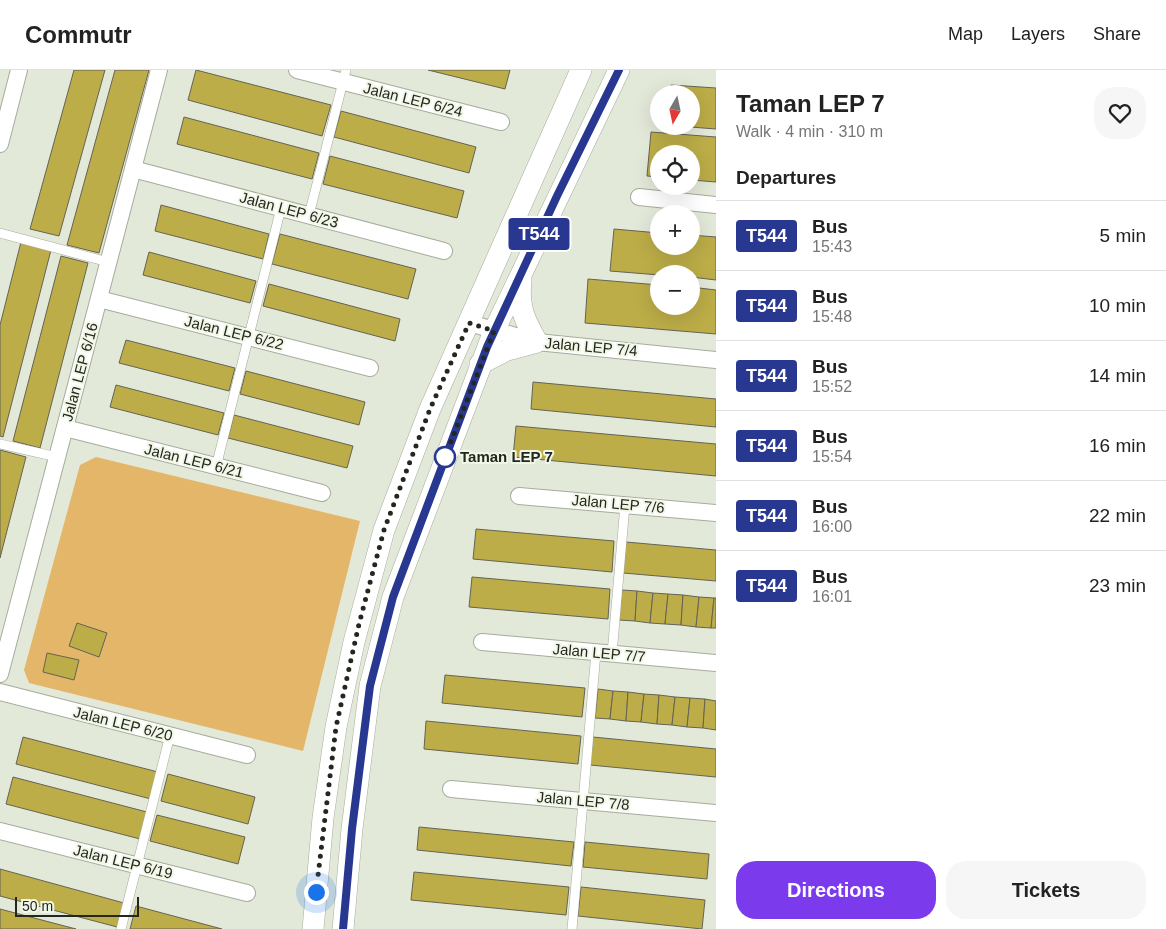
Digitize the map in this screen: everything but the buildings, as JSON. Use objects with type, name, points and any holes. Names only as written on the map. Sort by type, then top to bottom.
[{"type":"street","points":[[1,139],[19,70]]},
{"type":"street","name":"Jalan LEP 6/16","points":[[0,674],[2,656],[65,428],[159,70]]},
{"type":"street","name":"Jalan LEP 6/24","points":[[296,70],[344,76],[501,122]]},
{"type":"street","points":[[313,929],[323,818],[336,727],[354,642],[384,530],[430,409],[581,70]]},
{"type":"street","points":[[343,929],[352,829],[370,686],[393,597],[494,331],[619,70]]},
{"type":"street","name":"Jalan LEP 6/23","points":[[133,169],[444,251]]},
{"type":"street","points":[[639,197],[716,204]]},
{"type":"street","points":[[480,364],[507,350],[538,342],[528,325],[519,300],[521,272]]},
{"type":"street","name":"Jalan LEP 6/22","points":[[98,299],[370,368]]},
{"type":"street","name":"Jalan LEP 7/4","points":[[469,323],[538,342],[716,360]]},
{"type":"street","name":"Jalan LEP 6/21","points":[[65,428],[322,494]]},
{"type":"street","name":"Jalan LEP 7/6","points":[[519,496],[716,513]]},
{"type":"street","name":"Jalan LEP 7/7","points":[[482,642],[716,663]]},
{"type":"street","name":"Jalan LEP 6/20","points":[[0,692],[247,755]]},
{"type":"street","name":"Jalan LEP 7/8","points":[[451,789],[716,812]]},
{"type":"street","name":"Jalan LEP 6/19","points":[[0,830],[247,893]]},
{"type":"lane","points":[[309,215],[344,76]]},
{"type":"lane","points":[[216,467],[281,208]]},
{"type":"lane","points":[[0,233],[108,262]]},
{"type":"lane","points":[[0,444],[57,457]]},
{"type":"lane","points":[[572,929],[583,801],[625,505]]},
{"type":"lane","points":[[121,929],[170,735]]},
{"type":"shaded area","points":[[96,457],[360,521],[303,751],[29,683],[24,670],[80,465]]},
{"type":"bus line","name":"T544","points":[[343,929],[352,829],[370,686],[393,597],[487,347],[557,196],[619,70]]},
{"type":"place","name":"Taman LEP 7","points":[[445,457]]},
{"type":"route","points":[[316,892],[323,818],[336,727],[354,642],[384,530],[430,409],[469,323],[494,331],[445,457]]}]
